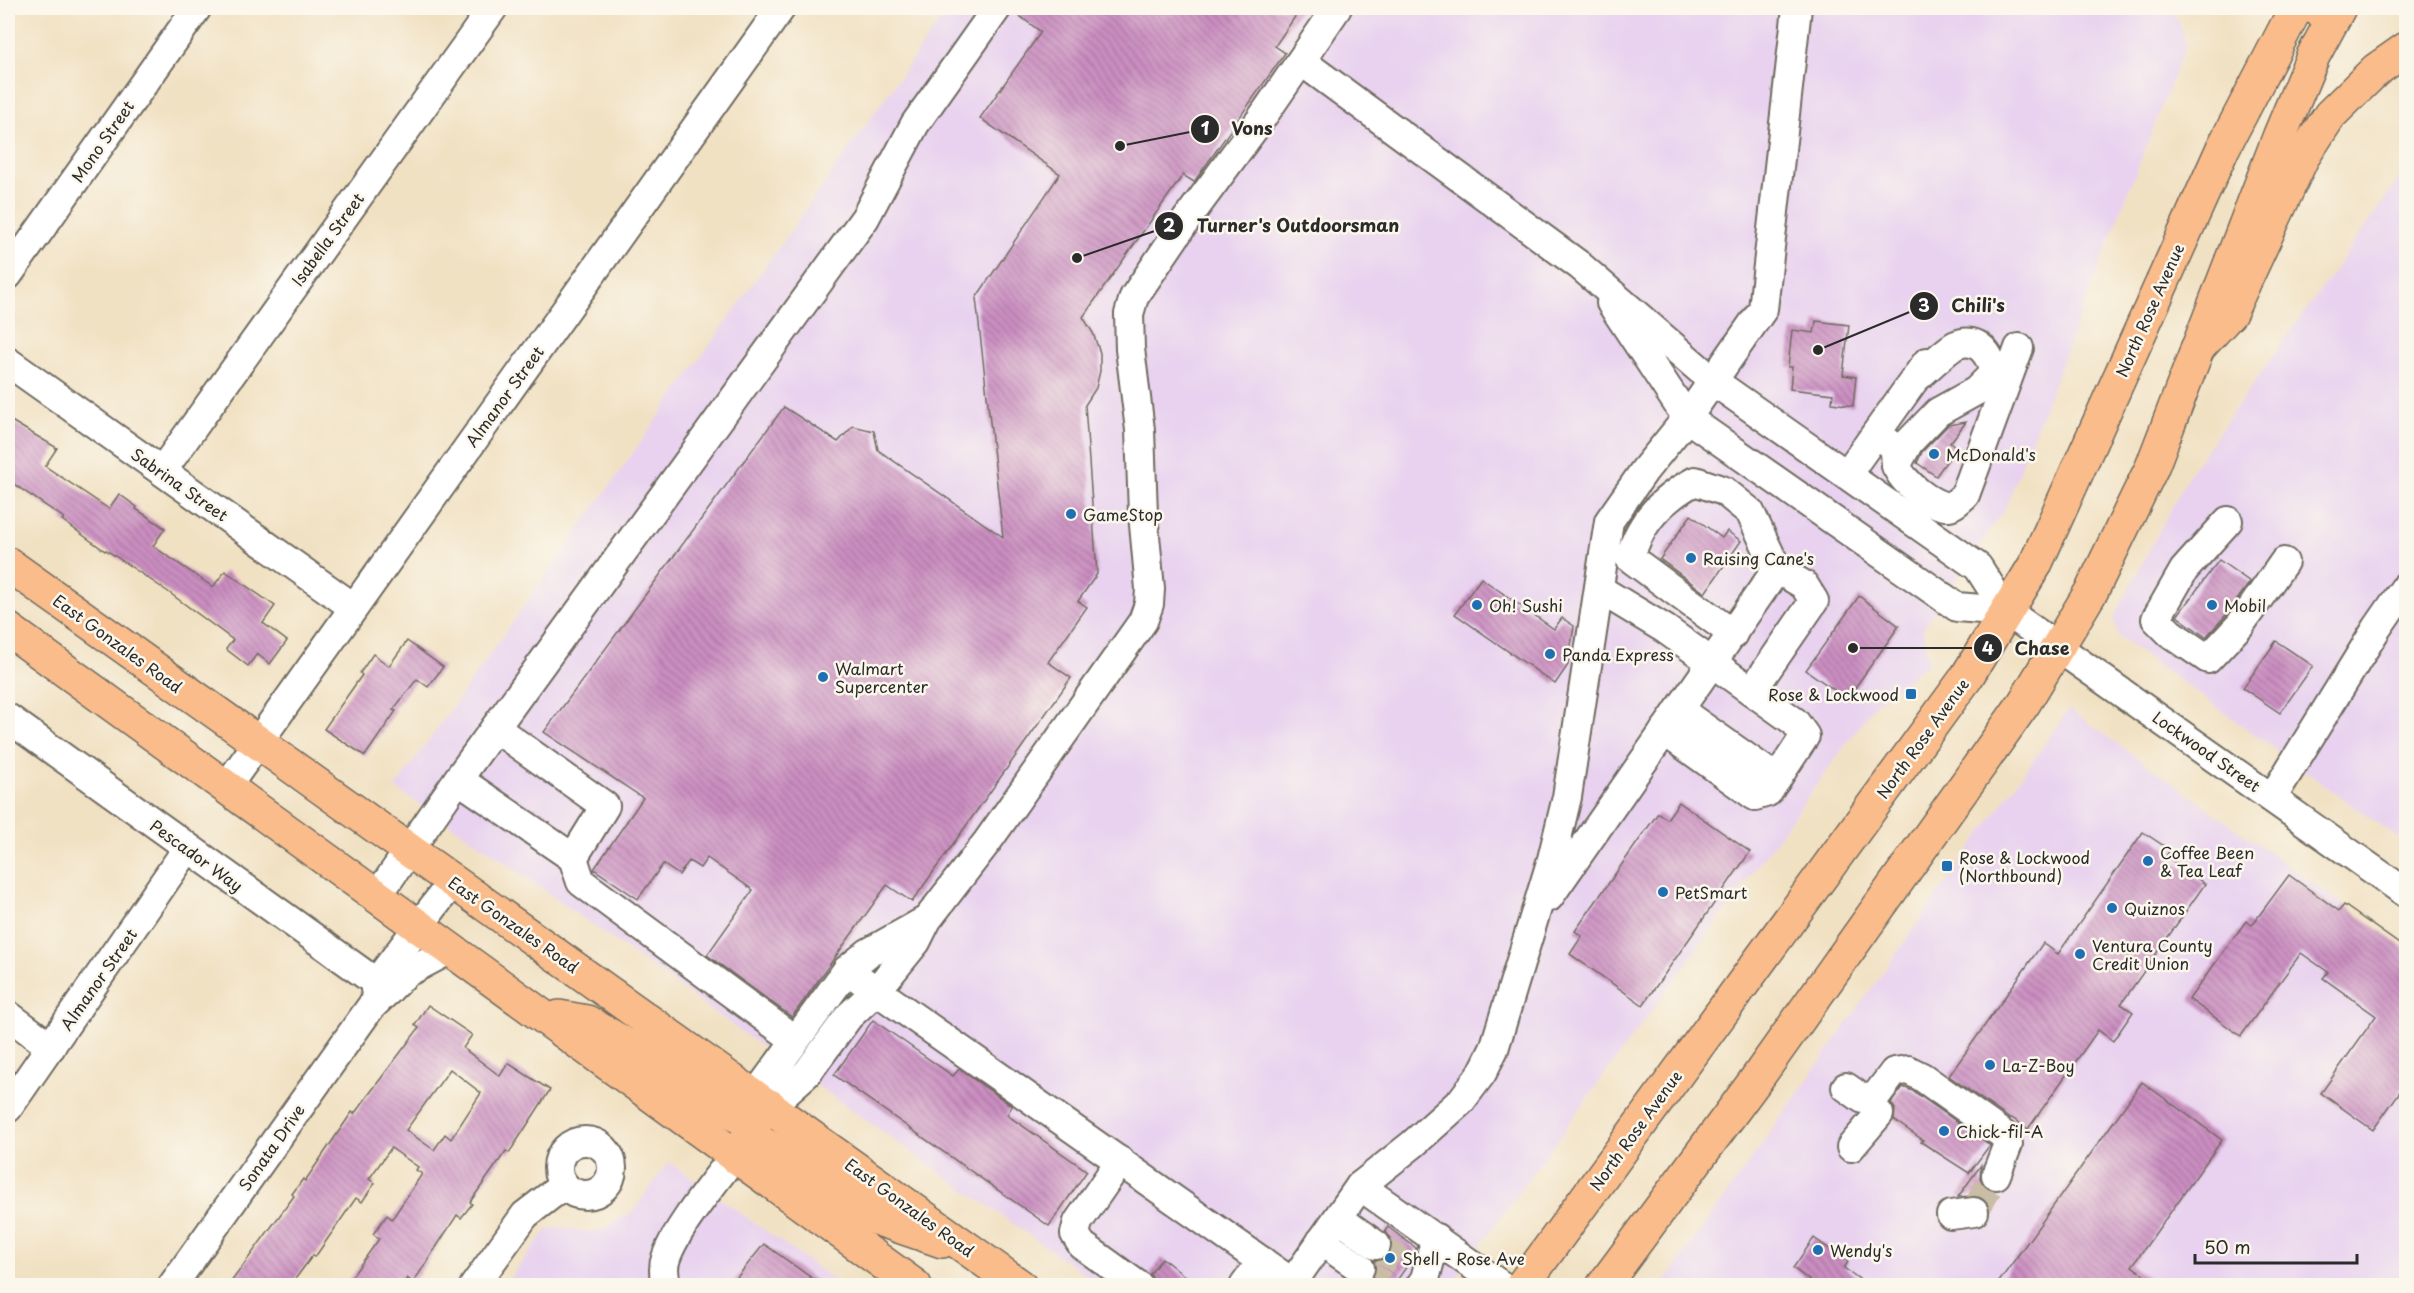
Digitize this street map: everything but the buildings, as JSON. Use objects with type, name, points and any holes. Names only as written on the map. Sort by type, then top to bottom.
[{"type":"main road","name":"North Rose Avenue","points":[[1522,1286],[1966,678],[2035,565],[2223,148],[2296,8]]},
{"type":"main road","points":[[1603,1286],[1761,1071],[2024,703],[2060,647],[2092,590],[2152,467],[2329,10]]},
{"type":"main road","points":[[2197,349],[2230,313],[2302,158],[2330,115],[2376,70],[2406,49]]},
{"type":"main road","name":"East Gonzales Road","points":[[8,564],[1020,1286]]},
{"type":"main road","points":[[8,629],[915,1286]]},
{"type":"main road","points":[[540,1013],[587,1022],[638,1052],[710,1103],[738,1116],[751,1120],[760,1117],[762,1101]]},
{"type":"main road","points":[[734,1156],[745,1142],[759,1142],[816,1177],[878,1220],[969,1249]]},
{"type":"street","name":"Mono Street","points":[[8,275],[197,8]]},
{"type":"street","name":"Isabella Street","points":[[162,471],[492,8]]},
{"type":"street","name":"Almanor Street","points":[[227,786],[781,8]]},
{"type":"street","points":[[378,895],[495,728],[865,218],[915,124],[998,8]]},
{"type":"street","points":[[762,1101],[807,1072],[849,1016],[877,990],[916,942],[927,920],[987,842],[1143,621],[1149,604],[1150,589],[1142,503],[1140,430],[1130,349],[1129,314],[1131,306],[1134,297],[1168,247],[1337,8]]},
{"type":"street","points":[[847,970],[1293,1284],[1360,1186],[1413,1144],[1461,1101],[1482,1073],[1494,1049],[1567,797],[1609,521],[1644,471],[1687,418],[1763,309],[1797,8]]},
{"type":"street","points":[[1301,61],[1579,265],[1713,381],[1978,567],[2006,611]]},
{"type":"street","points":[[1600,285],[1687,418],[1957,607],[2006,611]]},
{"type":"street","points":[[1896,466],[1909,442],[1938,412],[1976,391],[1993,374],[1992,364],[1989,355],[1981,347],[1970,343],[1956,345],[1916,378]]},
{"type":"street","points":[[1876,434],[1895,447],[1896,466],[1904,480],[1931,501],[1943,506],[1952,506],[1965,495],[2019,348]]},
{"type":"street","points":[[1847,474],[1933,353]]},
{"type":"street","name":"Sabrina Street","points":[[8,362],[353,607]]},
{"type":"street","points":[[1733,634],[1630,558],[1635,539],[1672,493],[1695,481],[1724,491],[1750,512],[1777,569],[1803,585],[1814,601],[1752,691]]},
{"type":"street","points":[[2228,521],[2184,570],[2156,619],[2170,633],[2208,659],[2240,625],[2284,562]]},
{"type":"street","points":[[1532,922],[1777,569]]},
{"type":"street","points":[[2272,798],[2377,628],[2406,586]]},
{"type":"street","points":[[1599,589],[1665,629],[1752,691],[1795,722],[1805,736],[1768,792],[1755,796],[1677,712]]},
{"type":"street","name":"Lockwood Street","points":[[2006,611],[2406,893]]},
{"type":"street","points":[[1677,712],[1781,772]]},
{"type":"street","name":"Pescador Way","points":[[8,718],[188,849],[378,994]]},
{"type":"street","points":[[495,728],[605,806],[573,858]]},
{"type":"street","points":[[459,779],[573,858],[581,882],[795,1040]]},
{"type":"street","name":"Almanor Street","points":[[8,1108],[188,849]]},
{"type":"street","name":"Sonata Drive","points":[[172,1286],[378,994],[418,925],[453,880]]},
{"type":"street","points":[[762,1101],[795,1040],[847,970],[868,953],[927,920]]},
{"type":"street","name":"Sonata Drive","points":[[378,994],[406,973],[451,949]]},
{"type":"street","points":[[8,1015],[51,1047]]},
{"type":"street","points":[[1846,1086],[1863,1099],[1876,1096],[1894,1072],[1905,1075],[2005,1136],[2008,1144],[1996,1175]]},
{"type":"street","points":[[1851,1147],[1879,1114]]},
{"type":"street","points":[[667,1286],[664,1278],[665,1259],[676,1236],[734,1156]]},
{"type":"street","points":[[1120,1161],[1078,1222],[1075,1234],[1082,1245],[1139,1286]]},
{"type":"street","points":[[474,1286],[525,1215],[564,1185]]},
{"type":"street","points":[[1360,1186],[1503,1286]]},
{"type":"street","points":[[1338,1218],[1376,1245]]},
{"type":"street","points":[[1417,1277],[1436,1238]]},
{"type":"street","points":[[1321,1241],[1360,1268]]},
{"type":"street","points":[[1244,1286],[1262,1261]]},
{"type":"shaded area","points":[[949,8],[2167,8],[2179,22],[2186,44],[2005,508],[1923,628],[1928,663],[1877,702],[1451,1285],[1100,1285],[481,845],[395,788]]},
{"type":"shaded area","points":[[2406,170],[2406,844],[2118,636],[2114,618],[2189,474]]},
{"type":"shaded area","points":[[2069,709],[2406,950],[2406,1285],[1662,1286]]},
{"type":"shaded area","points":[[669,1162],[841,1285],[504,1286],[546,1231],[558,1227],[589,1232],[602,1230],[633,1211]]},
{"type":"tunnel","points":[[1974,1212],[1996,1175]]},
{"type":"tunnel","points":[[1376,1245],[1407,1266]]},
{"type":"tunnel","points":[[1360,1268],[1384,1286]]},
{"type":"place","name":"Vons","points":[[1120,146]]},
{"type":"place","name":"Turner's Outdoorsman","points":[[1077,258]]},
{"type":"place","name":"Chili's","points":[[1818,350]]},
{"type":"place","name":"McDonald's","points":[[1934,454]]},
{"type":"place","name":"GameStop","points":[[1071,514]]},
{"type":"place","name":"Raising Cane's","points":[[1691,558]]},
{"type":"place","name":"Oh! Sushi","points":[[1477,605]]},
{"type":"place","name":"Mobil","points":[[2212,605]]},
{"type":"place","name":"Chase","points":[[1853,648]]},
{"type":"place","name":"Panda Express","points":[[1550,654]]},
{"type":"place","name":"Walmart Supercenter","points":[[823,677]]},
{"type":"place","name":"Rose & Lockwood","points":[[1911,694]]},
{"type":"place","name":"Coffee Been & Tea Leaf","points":[[2148,861]]},
{"type":"place","name":"Rose & Lockwood (Northbound)","points":[[1947,866]]},
{"type":"place","name":"PetSmart","points":[[1663,892]]},
{"type":"place","name":"Quiznos","points":[[2112,908]]},
{"type":"place","name":"Ventura County Credit Union","points":[[2080,954]]},
{"type":"place","name":"La-Z-Boy","points":[[1990,1065]]},
{"type":"place","name":"Chick-fil-A","points":[[1944,1131]]},
{"type":"place","name":"Wendy's","points":[[1818,1250]]},
{"type":"place","name":"Shell - Rose Ave","points":[[1390,1258]]}]
